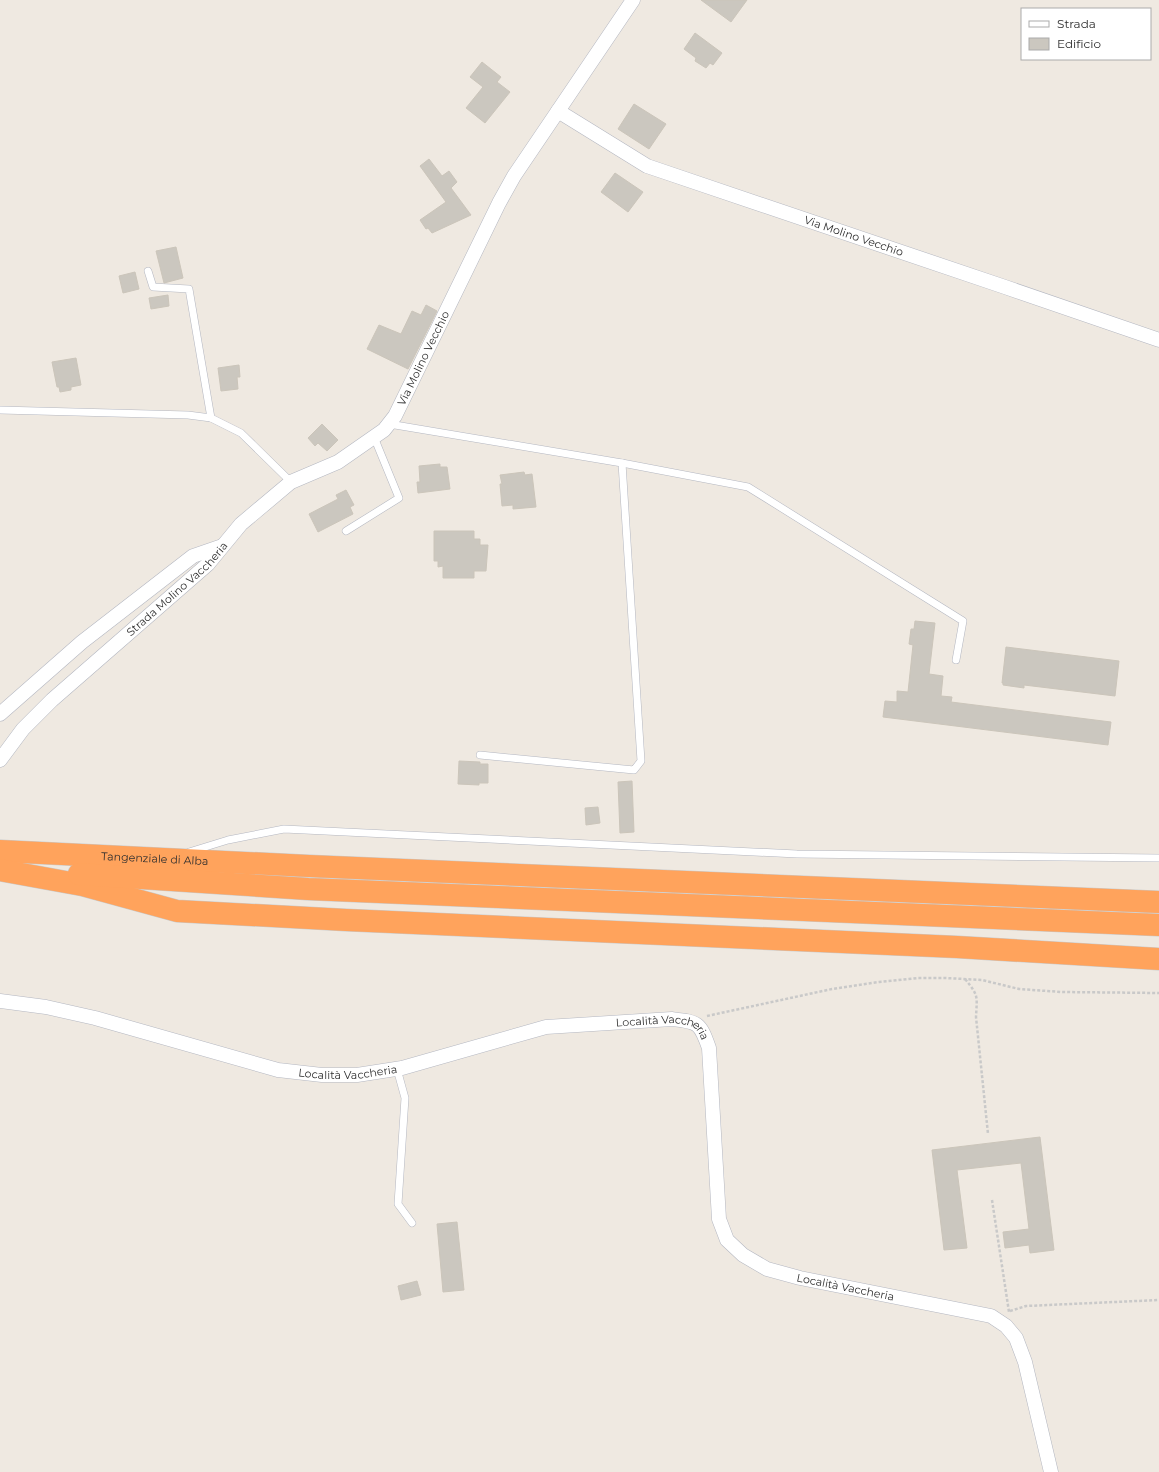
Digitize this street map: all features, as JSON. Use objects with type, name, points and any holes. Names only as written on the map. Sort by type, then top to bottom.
[{"type":"highway","name":"Tangenziale di Alba","points":[[0,851],[164,860],[1159,902]]},
{"type":"highway","points":[[0,870],[308,889],[1159,925]]},
{"type":"highway","points":[[0,870],[82,885],[177,911],[949,947],[1159,960]]},
{"type":"street","name":"Via Molino Vecchio","points":[[222,546],[241,524],[291,482],[338,462],[384,430],[396,416],[499,203],[514,176],[633,0]]},
{"type":"street","name":"Via Molino Vecchio","points":[[558,111],[647,166],[1159,340]]},
{"type":"street","name":"Strada Molino Vaccheria","points":[[0,714],[82,642],[193,556],[222,546]]},
{"type":"street","name":"Strada Molino Vaccheria","points":[[0,760],[23,729],[52,700],[208,564],[222,546]]},
{"type":"street","name":"Località Vaccheria","points":[[0,1001],[46,1007],[95,1018],[278,1070],[322,1075],[350,1075],[397,1069],[546,1027],[672,1019],[692,1022],[702,1030],[709,1048],[718,1219],[727,1240],[743,1255],[767,1269],[800,1278],[984,1314],[992,1316],[1006,1326],[1016,1338],[1025,1362],[1051,1472]]},
{"type":"lane","points":[[148,271],[153,287],[189,289],[211,418]]},
{"type":"lane","points":[[0,410],[188,415],[211,418],[241,433],[291,482]]},
{"type":"lane","points":[[389,424],[622,463],[748,486],[963,621],[956,660]]},
{"type":"lane","points":[[346,531],[399,498],[374,437]]},
{"type":"lane","points":[[480,755],[634,770],[642,761],[622,463]]},
{"type":"lane","points":[[164,860],[228,840],[284,829],[797,854],[1159,858]]},
{"type":"lane","points":[[397,1069],[405,1098],[398,1204],[412,1223]]},
{"type":"path","points":[[692,1022],[711,1014],[832,989],[918,978],[982,980],[1019,989],[1047,992],[1159,993]]},
{"type":"path","points":[[965,979],[975,991],[977,998],[976,1017],[988,1134]]},
{"type":"path","points":[[992,1200],[1010,1311],[1006,1326]]},
{"type":"path","points":[[1010,1311],[1026,1306],[1159,1300]]},
{"type":"building","points":[[701,0],[747,0],[731,22]]},
{"type":"building","points":[[695,33],[722,53],[713,65],[710,63],[706,68],[695,61],[696,58],[684,49]]},
{"type":"building","points":[[482,62],[501,77],[497,82],[510,92],[485,123],[466,108],[483,87],[470,77]]},
{"type":"building","points":[[634,104],[666,124],[649,149],[618,129]]},
{"type":"building","points":[[429,159],[442,176],[449,171],[457,182],[451,188],[471,215],[432,233],[428,228],[426,229],[420,220],[446,202],[420,166]]},
{"type":"building","points":[[615,173],[643,192],[628,212],[601,192]]},
{"type":"building","points":[[176,247],[183,278],[164,283],[156,251]]},
{"type":"building","points":[[135,272],[139,289],[123,293],[119,276]]},
{"type":"building","points":[[168,295],[169,306],[151,309],[149,298]]},
{"type":"building","points":[[426,305],[437,311],[408,369],[367,349],[379,325],[401,334],[412,311],[421,315]]},
{"type":"building","points":[[76,358],[81,385],[71,387],[71,390],[60,392],[59,387],[57,387],[52,362]]},
{"type":"building","points":[[239,365],[240,377],[237,377],[238,389],[221,391],[218,368]]},
{"type":"building","points":[[322,424],[338,440],[327,451],[318,443],[315,446],[308,438]]},
{"type":"building","points":[[440,464],[440,467],[447,467],[450,489],[418,493],[417,482],[420,482],[419,466]]},
{"type":"building","points":[[524,472],[525,475],[532,474],[536,507],[513,509],[513,505],[502,506],[500,484],[502,484],[500,475]]},
{"type":"building","points":[[346,490],[354,505],[350,507],[353,514],[318,532],[309,514],[338,499],[336,495]]},
{"type":"building","points":[[434,531],[474,531],[474,539],[480,539],[480,545],[488,545],[486,571],[474,571],[474,578],[443,578],[443,566],[438,567],[438,561],[434,561]]},
{"type":"building","points":[[915,621],[935,623],[929,674],[943,676],[941,696],[952,697],[951,702],[1111,722],[1108,745],[883,717],[885,701],[897,702],[897,691],[908,692],[913,645],[909,644],[911,629],[914,629]]},
{"type":"building","points":[[1006,647],[1119,661],[1115,696],[1024,685],[1024,688],[1003,685]]},
{"type":"building","points":[[459,761],[488,764],[488,783],[479,783],[479,785],[458,784]]},
{"type":"building","points":[[632,781],[634,832],[620,833],[618,782]]},
{"type":"building","points":[[598,807],[600,823],[586,825],[585,808]]},
{"type":"building","points":[[1040,1137],[1054,1250],[1030,1253],[1029,1245],[1005,1248],[1003,1232],[1029,1229],[1021,1163],[957,1170],[967,1248],[944,1250],[932,1150]]},
{"type":"building","points":[[457,1222],[464,1290],[443,1292],[437,1224]]},
{"type":"building","points":[[417,1281],[421,1295],[401,1300],[398,1286]]}]
